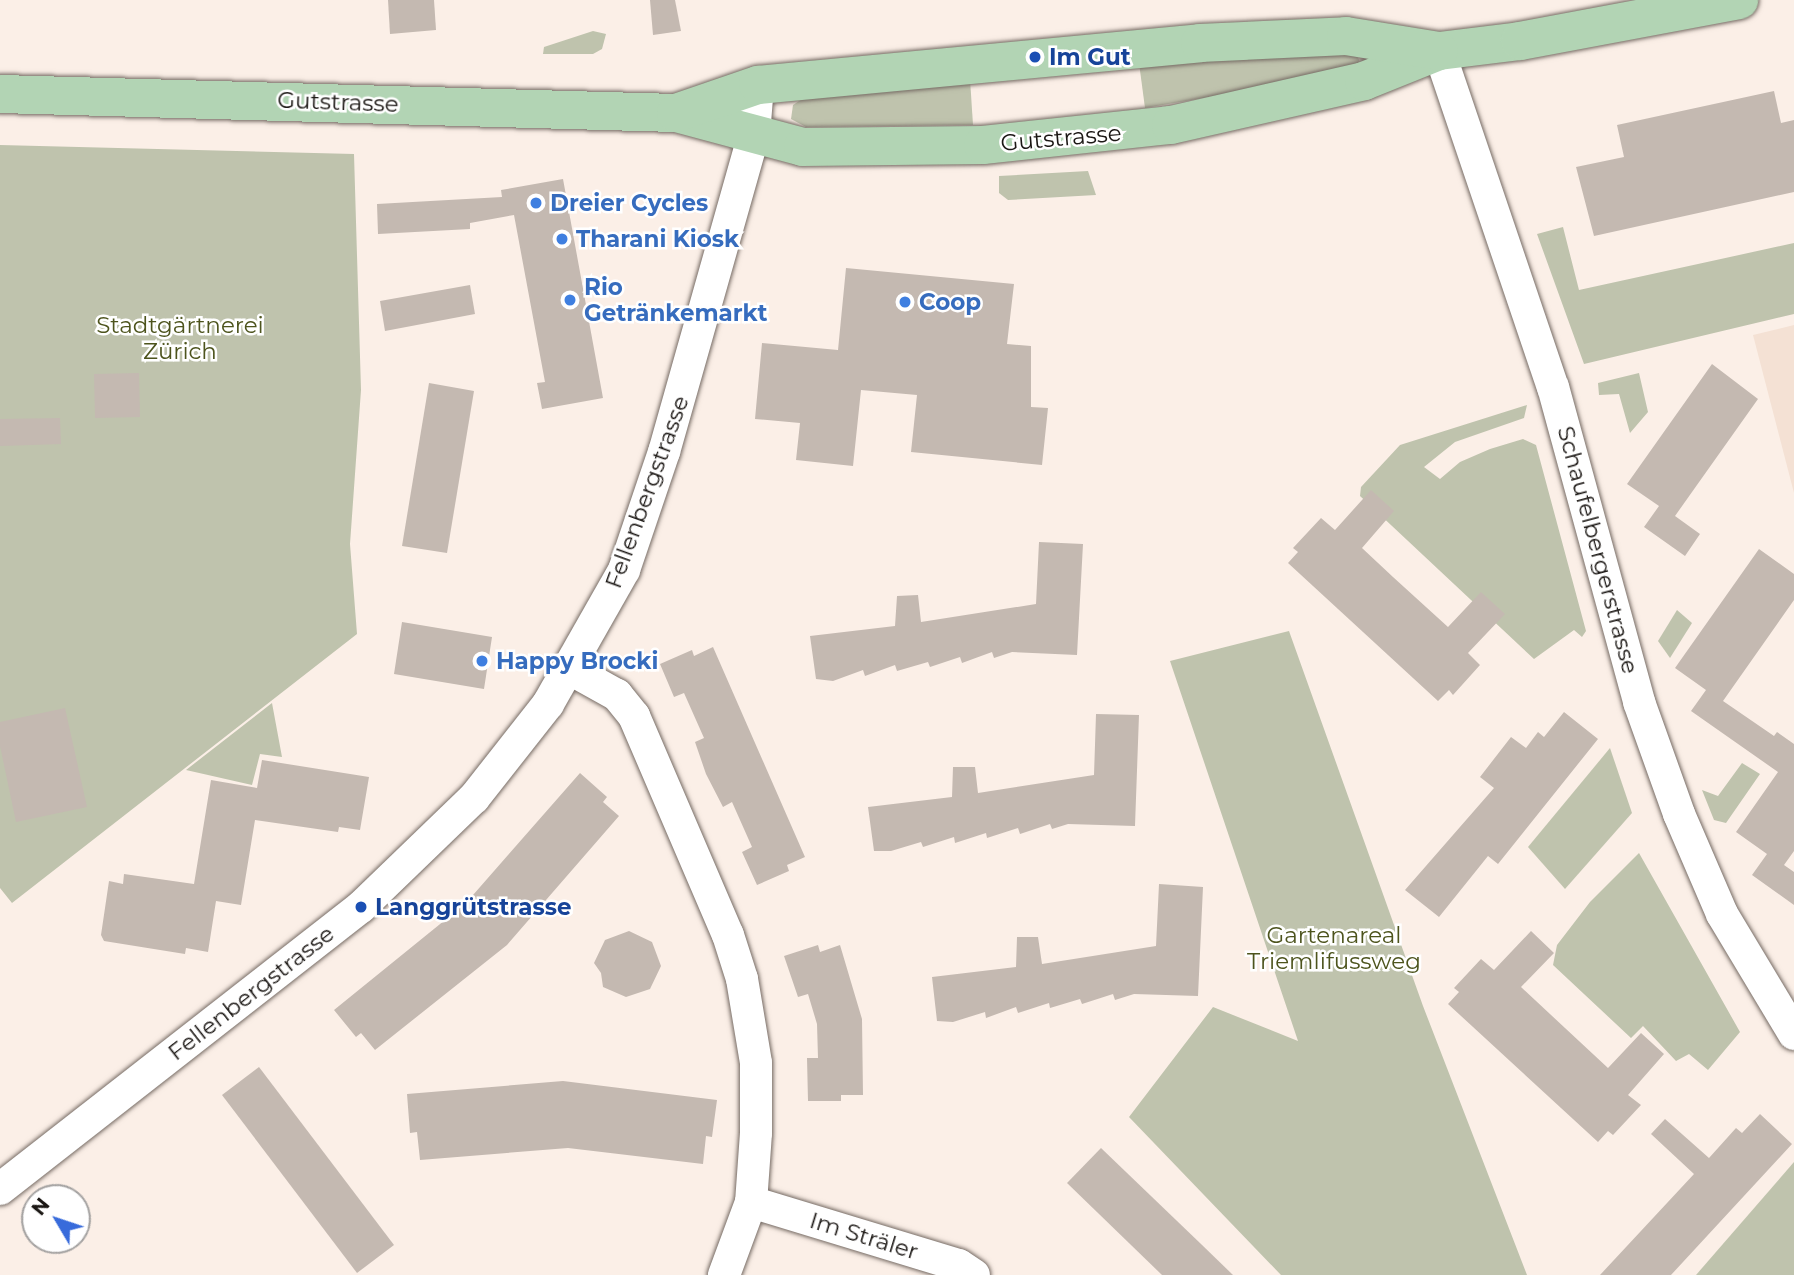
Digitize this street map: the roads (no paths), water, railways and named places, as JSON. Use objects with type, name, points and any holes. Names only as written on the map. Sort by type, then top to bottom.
[{"type":"main road","name":"Gutstrasse","points":[[0,94],[677,113],[803,147],[983,145],[1133,132],[1364,81],[1439,51],[1520,41],[1739,0]]},
{"type":"main road","name":"Gutstrasse","points":[[677,113],[758,85],[1035,57],[1346,36],[1439,51]]},
{"type":"street","name":"Schaufelbergerstrasse","points":[[1439,51],[1553,387],[1639,702],[1679,814],[1722,914],[1794,1034]]},
{"type":"street","name":"Fellenbergstrasse","points":[[0,1189],[331,931],[425,849],[489,779],[570,669],[624,570],[688,377],[754,135],[758,85]]},
{"type":"street","points":[[570,669],[617,695],[634,716],[728,936],[742,979],[756,1063],[751,1202],[723,1275]]},
{"type":"street","name":"Im Sträler","points":[[751,1202],[959,1265],[974,1275]]},
{"type":"place","name":"Im Gut","points":[[1035,57]]},
{"type":"place","name":"Dreier Cycles","points":[[536,203]]},
{"type":"place","name":"Tharani Kiosk","points":[[562,239]]},
{"type":"place","name":"Rio Getränkemarkt","points":[[570,300]]},
{"type":"place","name":"Coop","points":[[905,302]]},
{"type":"place","name":"Happy Brocki","points":[[482,661]]},
{"type":"place","name":"Langgrütstrasse","points":[[361,907]]},
{"type":"park label","name":"Stadtgärtnerei Zürich","points":[[180,338]]},
{"type":"park label","name":"Gartenareal Triemlifussweg","points":[[1334,948]]}]
